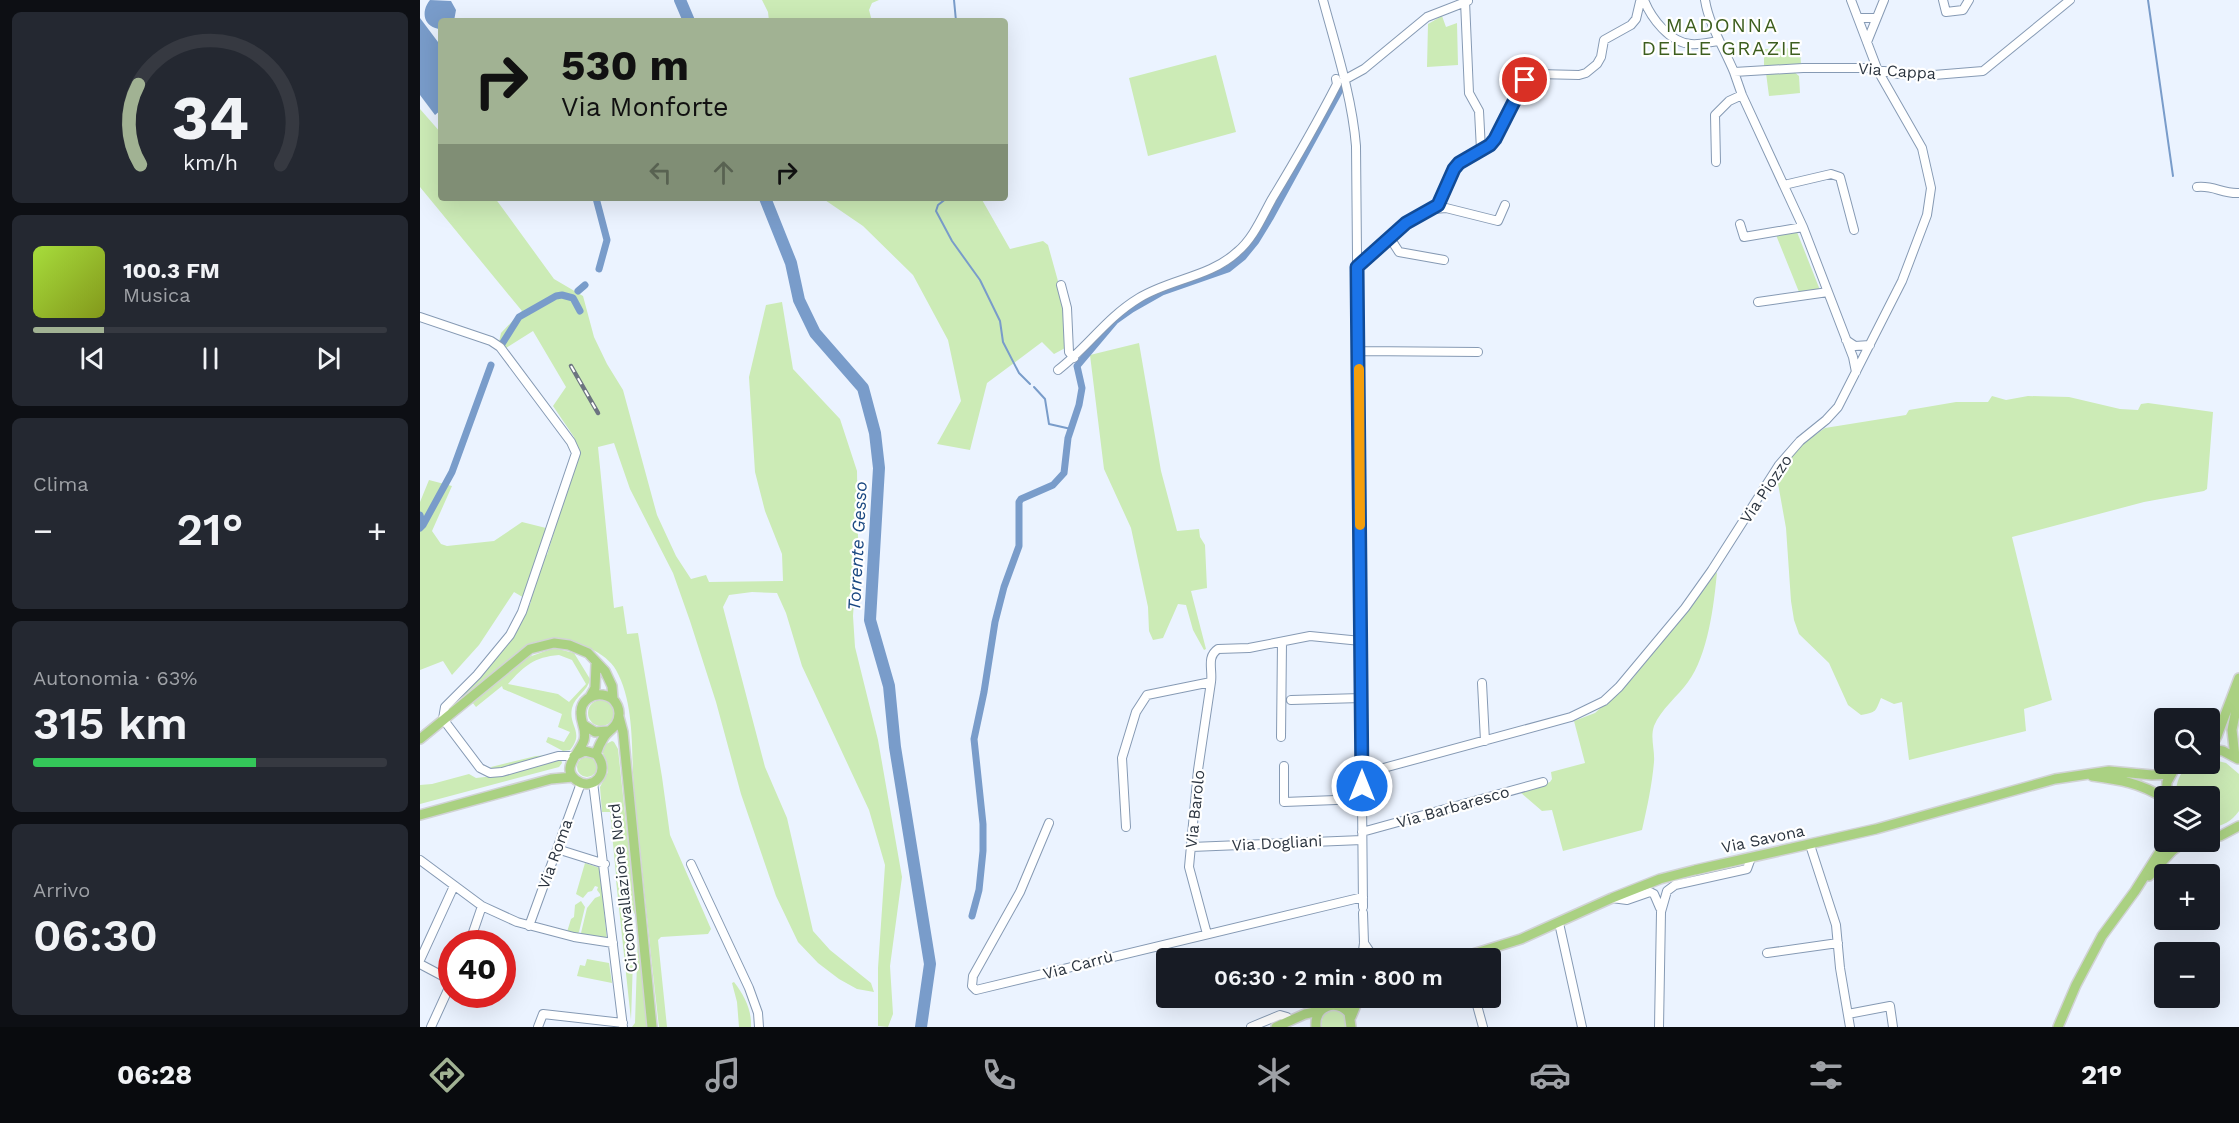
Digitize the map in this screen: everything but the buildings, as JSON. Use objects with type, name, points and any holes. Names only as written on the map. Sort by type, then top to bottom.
[{"type":"main road","points":[[420,739],[530,649],[554,643],[579,648],[588,653],[596,664],[605,670],[612,686],[613,699],[618,707],[619,717],[613,728],[608,731],[595,732],[584,725]]},
{"type":"main road","points":[[420,815],[551,779],[570,767],[585,736],[581,719],[582,706],[595,688],[596,664]]},
{"type":"main road","points":[[2237,758],[2232,730],[2239,678]]},
{"type":"main road","points":[[590,697],[602,694],[613,699]]},
{"type":"main road","points":[[2220,730],[2235,700]]},
{"type":"main road","name":"Circonvallazione Nord","points":[[619,717],[652,1027]]},
{"type":"main road","points":[[608,731],[615,735],[623,747]]},
{"type":"main road","points":[[596,754],[608,731]]},
{"type":"main road","points":[[551,779],[594,782],[599,778],[603,768],[596,754],[585,751],[574,756]]},
{"type":"main road","points":[[2220,751],[2237,758]]},
{"type":"main road","points":[[570,767],[577,780]]},
{"type":"main road","name":"Via Savona","points":[[1494,948],[1521,939],[1660,879],[1876,829],[2035,783],[2109,771],[2152,775],[2170,774]]},
{"type":"main road","points":[[2167,786],[2170,774]]},
{"type":"main road","name":"Via Savona","points":[[2081,775],[2127,781],[2154,791]]},
{"type":"main road","points":[[2220,836],[2239,826]]},
{"type":"main road","points":[[2058,1027],[2076,985],[2102,936],[2160,852]]},
{"type":"main road","points":[[2135,891],[2171,852]]},
{"type":"main road","points":[[1276,1027],[1289,1020],[1326,1008]]},
{"type":"main road","points":[[1342,1008],[1352,1023]]},
{"type":"main road","points":[[1352,1023],[1356,1008]]},
{"type":"main road","points":[[1316,1027],[1320,1011]]},
{"type":"street","points":[[1323,0],[1340,79],[1353,120],[1355,140],[1364,948]]},
{"type":"street","points":[[1357,267],[1406,223],[1438,205],[1459,163],[1495,139],[1525,80],[1537,74],[1579,75],[1592,69],[1601,57],[1604,40],[1631,25],[1636,19],[1640,2],[1644,0],[1647,9],[1656,21],[1676,39],[1692,44],[1719,40]]},
{"type":"street","points":[[1705,0],[1742,94],[1803,227],[1853,357],[1856,374]]},
{"type":"street","name":"Via Piozzo","points":[[1362,772],[1571,717],[1604,701],[1619,687],[1685,608],[1779,465],[1800,441],[1838,407],[1902,281],[1927,215],[1931,188],[1922,148],[1878,71],[1851,0]]},
{"type":"street","points":[[1867,42],[1884,0]]},
{"type":"street","points":[[1943,0],[1946,12],[1963,10],[1969,0]]},
{"type":"street","name":"Via Cappa","points":[[1734,72],[1803,68],[1869,68],[1899,74],[1934,75],[1983,71],[2070,0]]},
{"type":"street","points":[[1058,370],[1074,358],[1118,312],[1154,290],[1216,267],[1239,251],[1258,224],[1340,79],[1364,69],[1427,17],[1467,1],[1469,93],[1479,111],[1481,150]]},
{"type":"street","points":[[1858,18],[1876,18]]},
{"type":"street","points":[[1716,162],[1715,115],[1729,101],[1742,94]]},
{"type":"street","points":[[1784,184],[1837,174],[1843,182],[1854,230]]},
{"type":"street","points":[[2197,187],[2210,186],[2226,194],[2239,192]]},
{"type":"street","points":[[1433,209],[1446,208],[1498,221],[1505,205]]},
{"type":"street","points":[[1740,224],[1743,237],[1803,227]]},
{"type":"street","points":[[1390,238],[1399,252],[1444,260]]},
{"type":"street","points":[[1061,285],[1067,308],[1069,352],[1074,358]]},
{"type":"street","points":[[1758,302],[1828,292]]},
{"type":"street","points":[[420,317],[491,341],[500,347],[571,442],[576,453],[522,612],[510,635],[477,675],[445,707],[443,719],[480,768],[490,773],[502,772],[558,756],[574,756]]},
{"type":"street","points":[[1845,339],[1855,346],[1870,345]]},
{"type":"street","points":[[1845,339],[1857,352],[1861,363]]},
{"type":"street","points":[[1359,351],[1478,351]]},
{"type":"street","name":"Via Barolo","points":[[1207,934],[1189,867],[1198,770],[1211,682],[1210,661],[1214,652],[1218,649],[1249,648],[1310,636],[1361,641]]},
{"type":"street","points":[[1281,642],[1281,737]]},
{"type":"street","points":[[1126,827],[1122,758],[1132,722],[1144,698],[1150,694],[1211,682]]},
{"type":"street","points":[[1482,683],[1485,741]]},
{"type":"street","points":[[1291,700],[1361,698]]},
{"type":"street","points":[[1284,766],[1284,802],[1362,799]]},
{"type":"street","name":"Via Roma","points":[[529,926],[557,849],[577,780]]},
{"type":"street","points":[[538,1027],[543,1014],[568,1023],[623,1025],[594,782]]},
{"type":"street","name":"Via Barbaresco","points":[[1362,836],[1543,782]]},
{"type":"street","name":"Via Carrù","points":[[1049,823],[1020,892],[973,976],[972,986],[976,990],[1363,897]]},
{"type":"street","name":"Via Dogliani","points":[[1191,847],[1362,836]]},
{"type":"street","points":[[1810,844],[1832,908],[1850,1027]]},
{"type":"street","points":[[557,849],[605,864]]},
{"type":"street","points":[[1659,1027],[1661,912],[1667,891],[1675,885],[1747,869],[1751,858]]},
{"type":"street","points":[[420,860],[482,906],[517,922],[613,943]]},
{"type":"street","points":[[691,864],[756,1004],[759,1027]]},
{"type":"street","points":[[438,973],[420,962],[453,886]]},
{"type":"street","points":[[1612,898],[1627,900],[1650,892],[1658,900],[1661,912]]},
{"type":"street","points":[[474,930],[482,906]]},
{"type":"street","points":[[1559,923],[1582,1027]]},
{"type":"street","points":[[1365,943],[1368,948]]},
{"type":"street","points":[[1767,953],[1838,943]]},
{"type":"street","points":[[1848,1014],[1890,1006],[1893,1027]]},
{"type":"street","points":[[431,1027],[440,1008]]},
{"type":"street","points":[[1478,1008],[1483,1027]]},
{"type":"street","points":[[1251,1027],[1280,1015],[1289,1020]]},
{"type":"green space","points":[[762,0],[879,0],[872,3],[869,10],[871,18],[769,18]]},
{"type":"green space","points":[[1442,16],[1446,27],[1457,23],[1458,65],[1427,67],[1428,24]]},
{"type":"green space","points":[[1800,48],[1801,65],[1764,66],[1764,49]]},
{"type":"green space","points":[[1216,55],[1236,132],[1148,156],[1129,78]]},
{"type":"green space","points":[[1793,71],[1799,76],[1800,93],[1769,96],[1766,73]]},
{"type":"green space","points":[[420,109],[438,130],[438,201],[497,201],[554,279],[583,296],[594,337],[623,390],[657,515],[676,556],[691,579],[706,575],[709,582],[783,581],[782,554],[765,511],[755,472],[749,377],[766,305],[782,302],[793,369],[840,419],[857,471],[858,539],[853,616],[855,647],[878,740],[902,877],[890,966],[893,1014],[888,1027],[878,1026],[878,968],[885,865],[869,810],[802,666],[786,613],[777,593],[752,592],[729,595],[723,607],[765,767],[787,818],[813,931],[830,950],[871,983],[874,992],[857,989],[818,963],[798,942],[776,896],[741,794],[716,702],[673,573],[630,489],[614,443],[598,447],[614,608],[623,606],[627,634],[638,633],[670,835],[711,929],[708,934],[661,937],[658,940],[667,1027],[659,1027],[635,800],[630,717],[623,685],[616,670],[605,657],[579,644],[561,640],[541,642],[517,654],[463,699],[460,696],[512,637],[531,602],[514,592],[479,645],[452,675],[443,661],[420,670],[420,502],[429,480],[452,486],[432,531],[441,544],[447,546],[494,541],[522,522],[546,528],[538,554],[547,555],[578,454],[574,437],[553,406],[566,387],[533,331],[506,348],[499,342],[501,333],[522,311],[420,187]]},
{"type":"green space","points":[[826,201],[983,201],[1010,249],[1043,241],[1048,245],[1066,310],[1067,347],[1054,354],[1042,342],[987,383],[970,450],[937,444],[961,401],[948,340],[913,275],[863,226]]},
{"type":"green space","points":[[1797,232],[1820,290],[1799,292],[1776,235]]},
{"type":"green space","points":[[1139,343],[1161,471],[1177,531],[1199,529],[1200,537],[1205,545],[1207,588],[1191,591],[1206,649],[1204,650],[1193,630],[1186,605],[1178,604],[1163,638],[1153,640],[1149,631],[1148,607],[1131,528],[1104,469],[1090,355]]},
{"type":"green space","points":[[1992,396],[2006,400],[2028,396],[2069,397],[2120,409],[2138,410],[2141,404],[2148,403],[2213,412],[2207,489],[2144,502],[2012,537],[2052,700],[2024,709],[2026,731],[1909,760],[1902,702],[1894,704],[1881,698],[1875,711],[1861,715],[1848,705],[1829,663],[1799,634],[1791,601],[1786,528],[1777,478],[1779,470],[1802,444],[1825,428],[1906,415],[1909,410],[1956,402],[1988,402]]},
{"type":"green space","points":[[1717,572],[1712,614],[1701,658],[1688,682],[1665,708],[1654,726],[1653,771],[1642,830],[1563,851],[1552,810],[1542,811],[1520,792],[1550,782],[1551,772],[1585,763],[1574,721],[1595,713],[1633,678]]},
{"type":"green space","points":[[554,648],[574,653],[590,679],[572,708],[576,738],[570,750],[563,751],[546,742],[548,737],[564,742],[570,732],[558,727],[562,714],[503,689],[502,686],[476,707],[472,702],[526,658]],"holes":[[[559,655],[572,660],[586,684],[569,702],[558,694],[508,684],[519,672],[536,660]]]},
{"type":"green space","points":[[601,700],[610,704],[614,713],[610,722],[601,726],[592,722],[588,713],[592,704]]},
{"type":"green space","points":[[612,741],[618,749],[636,917],[616,875],[610,812],[602,812],[600,787],[608,772],[602,751],[604,745]]},
{"type":"green space","points":[[552,755],[561,759],[562,763],[559,767],[420,804],[420,785],[469,774],[476,778],[494,776],[491,767],[536,756]]},
{"type":"green space","points":[[587,757],[594,760],[597,767],[594,774],[587,777],[580,774],[577,767],[580,760]]},
{"type":"green space","points":[[2220,762],[2226,763],[2239,774],[2239,811],[2233,818],[2220,826],[2220,786],[2177,786],[2181,774],[2220,774]]},
{"type":"green space","points":[[585,863],[600,868],[607,940],[581,933],[587,908],[595,898],[600,896],[598,887],[595,886],[583,898],[576,894]]},
{"type":"green space","points":[[616,880],[628,904],[634,930],[631,1020]]},
{"type":"green space","points":[[581,901],[585,907],[579,932],[577,934],[567,932],[571,919],[574,917],[575,905]]},
{"type":"green space","points":[[638,932],[647,1027],[632,1027],[635,1023]]},
{"type":"green space","points":[[587,959],[609,963],[612,983],[577,976],[580,965],[585,966]]},
{"type":"green space","points":[[734,982],[747,1003],[751,1027],[739,1027],[737,1002],[732,983]]},
{"type":"green space","points":[[1329,1010],[1337,1010],[1344,1014],[1346,1027],[1321,1027],[1323,1015]]},
{"type":"water","points":[[430,0],[451,1],[456,10],[455,18],[438,18],[438,28],[435,28],[425,19]]},
{"type":"water","points":[[420,18],[438,42],[438,112],[435,115],[420,95]]},
{"type":"waterway","name":"Torrente Gesso","points":[[680,0],[688,18]]},
{"type":"waterway","points":[[954,0],[956,18]]},
{"type":"waterway","points":[[2148,0],[2173,176]]},
{"type":"waterway","points":[[972,916],[979,890],[983,851],[983,824],[974,739],[995,622],[1004,587],[1019,546],[1019,502],[1053,485],[1064,473],[1068,438],[1082,388],[1077,366],[1115,321],[1132,309],[1162,292],[1228,269],[1243,257],[1270,218],[1340,90]]},
{"type":"waterway","points":[[597,201],[607,240],[599,269]]},
{"type":"waterway","name":"Torrente Gesso","points":[[766,201],[791,263],[799,300],[815,333],[863,388],[875,433],[879,468],[870,620],[889,686],[895,747],[930,964],[921,1027]]},
{"type":"waterway","points":[[943,201],[938,205],[936,211],[952,241],[980,280],[1000,321],[1003,342],[1019,373],[1030,384]]},
{"type":"waterway","points":[[578,291],[585,285]]},
{"type":"waterway","points":[[502,344],[519,317],[556,296],[573,298],[580,311]]},
{"type":"waterway","points":[[423,525],[452,472],[491,365]]},
{"type":"waterway","points":[[1034,387],[1045,399],[1049,424],[1071,429]]},
{"type":"waterway","points":[[420,515],[423,525],[420,528]]},
{"type":"railway","points":[[571,366],[598,413]]},
{"type":"slow traffic","points":[[1359,369],[1360,525]]},
{"type":"district","name":"MADONNA DELLE GRAZIE","points":[[1722,36]]},
{"type":"route","points":[[1362,786],[1357,267],[1406,223],[1438,205],[1459,163],[1490,145],[1495,139],[1525,80]]}]
